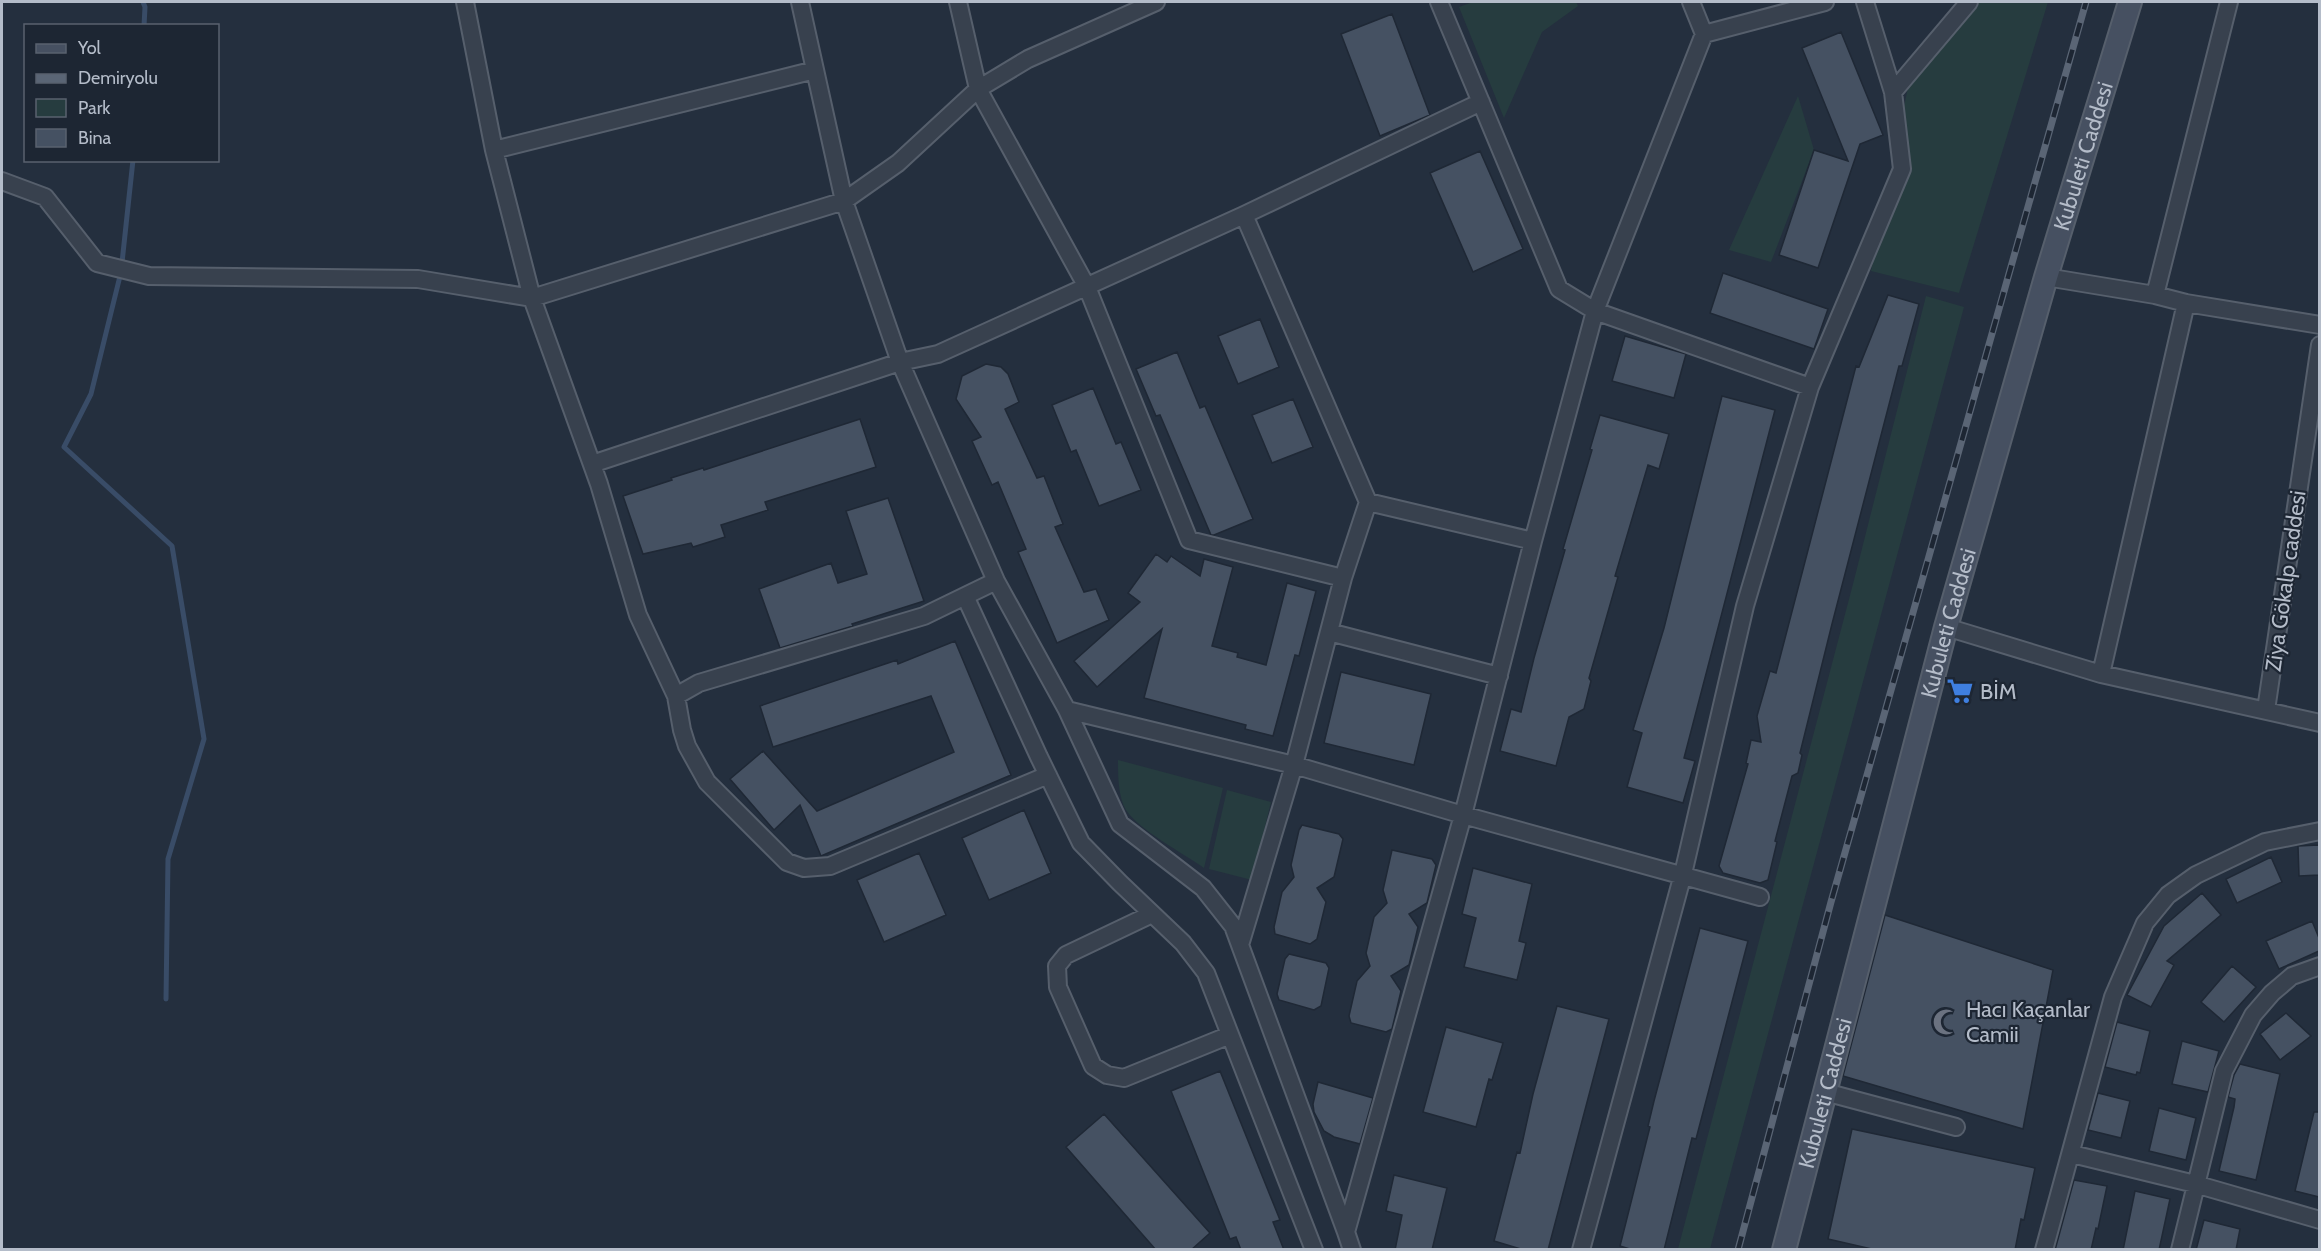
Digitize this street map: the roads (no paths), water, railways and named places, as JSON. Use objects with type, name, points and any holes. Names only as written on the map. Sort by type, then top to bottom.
[{"type":"street","points":[[469,2],[494,150],[532,298],[592,464],[638,615],[676,696],[687,746],[707,782],[786,862],[804,868],[830,866],[1048,775]]},
{"type":"street","points":[[801,2],[844,201],[900,362],[996,581],[1067,710],[1120,824],[1203,888],[1233,926],[1352,1250]]},
{"type":"street","points":[[958,2],[978,89],[1087,287],[1189,540],[1343,578]]},
{"type":"street","points":[[2,181],[45,197],[97,263],[149,276],[418,279],[532,298],[844,201],[898,163],[978,89],[1028,59],[1156,2]]},
{"type":"street","points":[[1439,2],[1559,290],[1595,311],[1810,387]]},
{"type":"street","points":[[1346,1232],[1463,815],[1595,311],[1704,33],[1691,2]]},
{"type":"street","points":[[1704,33],[1826,2]]},
{"type":"street","points":[[1581,1250],[1683,874],[1745,606],[1810,387],[1902,169],[1893,92],[1865,2]]},
{"type":"street","points":[[1893,92],[1969,2]]},
{"type":"street","name":"Kubuleti Caddesi","points":[[1784,1250],[1946,627],[2046,277],[2130,2]]},
{"type":"street","points":[[2155,295],[2229,2]]},
{"type":"street","points":[[494,150],[815,70]]},
{"type":"street","points":[[592,464],[900,362],[938,354],[1245,215],[1481,102]]},
{"type":"street","points":[[1240,945],[1294,765],[1343,578],[1368,502],[1245,215]]},
{"type":"street","points":[[2046,277],[2319,325]]},
{"type":"street","points":[[2101,674],[2186,303]]},
{"type":"street","name":"Ziya Gökalp caddesi","points":[[2266,710],[2319,345]]},
{"type":"street","points":[[1368,502],[1533,541]]},
{"type":"street","points":[[676,696],[699,683],[924,616],[996,581]]},
{"type":"street","points":[[965,596],[1081,843],[1183,943],[1206,973],[1314,1250]]},
{"type":"street","points":[[1946,627],[2101,674],[2319,723]]},
{"type":"street","points":[[1329,632],[1498,676]]},
{"type":"street","points":[[1067,710],[1294,765],[1463,815],[1760,897]]},
{"type":"street","points":[[2044,1250],[2113,997],[2145,923],[2168,895],[2196,875],[2265,842],[2319,831]]},
{"type":"street","points":[[1152,914],[1066,955],[1057,966],[1058,987],[1093,1066],[1107,1075],[1124,1077],[1230,1035]]},
{"type":"street","points":[[2180,1250],[2224,1071],[2253,1015],[2272,993],[2292,976],[2319,966]]},
{"type":"street","points":[[1825,1092],[1956,1127]]},
{"type":"street","points":[[2072,1154],[2195,1184],[2319,1220]]},
{"type":"waterway","points":[[143,2],[144,24]]},
{"type":"waterway","points":[[133,162],[121,272],[91,394],[64,447],[172,546],[204,739],[168,859],[166,999]]},
{"type":"railway","points":[[1738,1250],[1831,902],[2086,2]]},
{"type":"place","name":"BİM","points":[[1960,691]]},
{"type":"place","name":"Hacı Kaçanlar Camii","points":[[1946,1022]]}]
